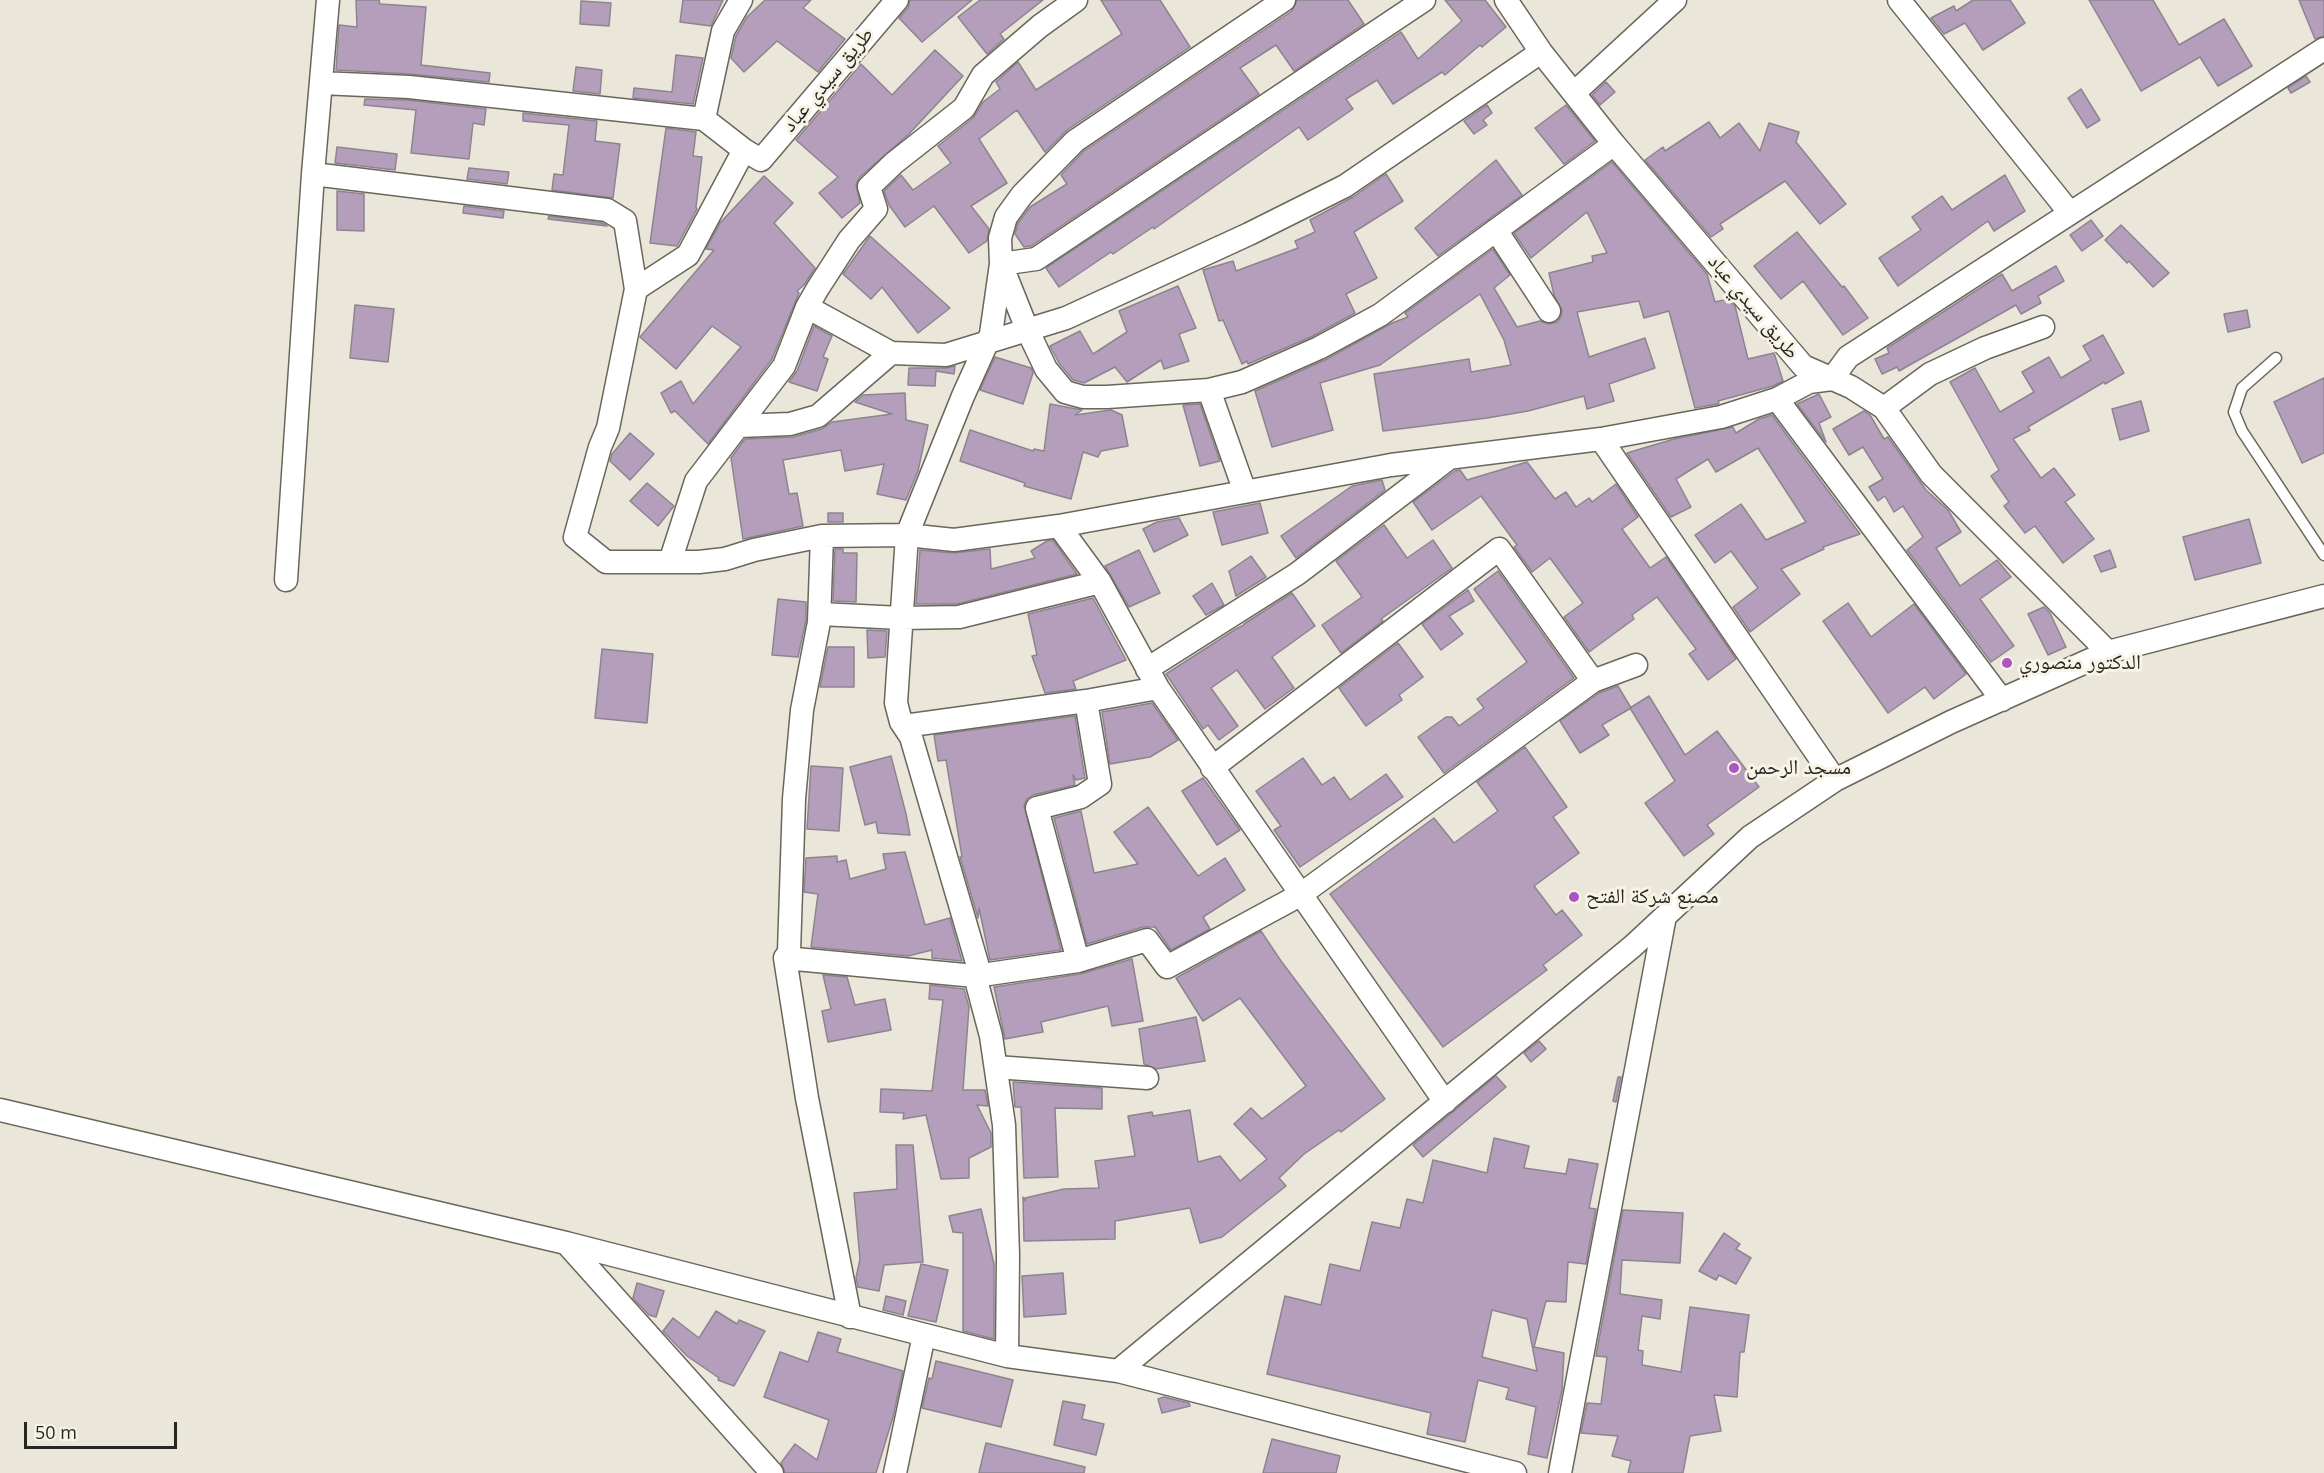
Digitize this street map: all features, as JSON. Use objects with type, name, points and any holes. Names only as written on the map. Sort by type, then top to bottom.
[{"type":"street","points":[[286,580],[313,174],[328,0]]},
{"type":"street","points":[[704,119],[723,31],[741,0]]},
{"type":"street","name":"طريق سيدي عباد","points":[[636,289],[688,255],[753,155],[897,0]]},
{"type":"street","points":[[670,562],[696,481],[784,366],[807,307],[849,240],[876,209],[869,187],[894,163],[964,108],[983,75],[1040,26],[1076,0]]},
{"type":"street","points":[[1007,1356],[1008,1256],[1004,1125],[996,1067],[975,976],[977,963],[911,737],[904,726],[896,703],[908,535],[963,396],[991,334],[1001,264],[1000,238],[1006,217],[1022,195],[1075,141],[1284,0]]},
{"type":"street","points":[[1001,264],[1036,258],[1424,0]]},
{"type":"street","name":"طريق سيدي عباد","points":[[1506,0],[1541,52],[1614,144],[1803,366],[1851,387],[1884,408],[1931,474],[2108,652]]},
{"type":"street","points":[[1574,93],[1675,0]]},
{"type":"street","points":[[1899,0],[2070,213]]},
{"type":"street","points":[[313,174],[607,210],[625,222],[636,289],[608,428],[600,447],[575,537],[606,562],[725,559],[754,550],[822,536],[908,535],[954,540],[1059,526],[1391,465],[1601,439],[1721,417],[1777,399],[1809,382],[1832,379],[1848,357],[2324,49]]},
{"type":"street","points":[[807,307],[891,353],[946,355],[1066,318],[1249,234],[1345,186],[1541,52]]},
{"type":"street","points":[[321,83],[409,87],[704,119],[753,155]]},
{"type":"street","points":[[1001,264],[1046,369],[1065,392],[1083,397],[1107,397],[1209,390],[1242,382],[1319,348],[1380,315],[1614,144]]},
{"type":"street","points":[[1496,230],[1549,311]]},
{"type":"street","points":[[1884,408],[1930,374],[1985,348],[2043,327]]},
{"type":"street","points":[[739,426],[790,424],[818,416],[891,353]]},
{"type":"street","points":[[1209,390],[1245,492]]},
{"type":"street","points":[[1777,399],[2002,700]]},
{"type":"street","points":[[1601,439],[1834,780]]},
{"type":"street","points":[[904,726],[1086,702],[1153,679],[1450,458]]},
{"type":"street","points":[[1059,526],[1100,582],[1153,679],[1212,768],[1445,1102]]},
{"type":"street","points":[[822,536],[820,614],[802,710],[792,831],[789,952],[785,958],[807,1098],[850,1317]]},
{"type":"street","points":[[1212,768],[1499,549],[1593,681]]},
{"type":"street","points":[[820,614],[901,618],[959,617],[1100,582]]},
{"type":"street","points":[[1118,1371],[1633,946],[1750,837],[1834,780],[1951,722],[2108,652],[2324,596]]},
{"type":"street","points":[[785,958],[975,976],[1077,961],[1147,940],[1167,968],[1300,895],[1593,681],[1636,665]]},
{"type":"street","points":[[1077,961],[1037,808],[1081,797],[1100,784],[1086,702]]},
{"type":"street","points":[[1560,1473],[1665,916]]},
{"type":"street","points":[[996,1067],[1147,1078]]},
{"type":"street","points":[[0,1110],[566,1243],[1007,1356],[1118,1371],[1515,1473]]},
{"type":"street","points":[[566,1243],[772,1473]]},
{"type":"street","points":[[895,1473],[924,1335]]},
{"type":"lane","points":[[2276,358],[2242,388],[2234,412],[2242,432],[2324,555]]},
{"type":"building","points":[[356,0],[379,0],[380,4],[426,7],[421,65],[490,73],[489,82],[336,70],[339,25],[357,27]]},
{"type":"building","points":[[683,0],[723,0],[711,26],[680,22]]},
{"type":"building","points":[[765,0],[811,0],[803,8],[845,39],[818,72],[777,41],[744,72],[731,58],[736,36],[747,17]]},
{"type":"building","points":[[910,0],[972,0],[922,42],[899,18],[908,8]]},
{"type":"building","points":[[980,0],[1043,0],[1000,34],[1004,39],[987,54],[958,17]]},
{"type":"building","points":[[1101,0],[1160,0],[1190,47],[1067,130],[1045,152],[1017,110],[979,139],[1007,183],[971,206],[989,229],[987,241],[969,253],[934,206],[905,227],[889,205],[884,191],[901,175],[913,190],[951,163],[938,146],[973,118],[983,102],[1000,89],[996,82],[1018,62],[1036,90],[1122,34]]},
{"type":"building","points":[[1297,0],[1348,0],[1364,24],[1294,71],[1276,45],[1240,68],[1259,94],[1031,246],[1024,247],[1015,234],[1018,223],[1030,207],[1067,184],[1061,175],[1084,151],[1292,11]]},
{"type":"building","points":[[1445,0],[1485,0],[1506,27],[1482,47],[1480,45],[1445,75],[1442,72],[1393,104],[1377,80],[1346,99],[1353,109],[1308,140],[1299,127],[1154,229],[1153,227],[1113,254],[1111,252],[1059,287],[1046,268],[1401,32],[1418,59],[1462,21]]},
{"type":"building","points":[[1973,0],[2010,0],[2025,23],[1983,50],[1965,23],[1944,34],[1931,18],[1954,6],[1956,11]]},
{"type":"building","points":[[2089,0],[2153,0],[2179,45],[2224,19],[2252,66],[2218,86],[2200,57],[2141,91]]},
{"type":"building","points":[[2299,0],[2324,0],[2324,36],[2315,39]]},
{"type":"building","points":[[581,1],[611,3],[609,26],[580,24]]},
{"type":"building","points":[[935,50],[963,76],[909,134],[860,177],[856,184],[860,203],[842,218],[819,193],[838,177],[796,140],[861,64],[892,95]]},
{"type":"building","points":[[676,55],[703,58],[693,104],[633,98],[634,88],[672,92]]},
{"type":"building","points":[[576,67],[602,70],[600,94],[573,91]]},
{"type":"building","points":[[2306,76],[2310,82],[2291,93],[2288,88]]},
{"type":"building","points":[[1606,82],[1615,92],[1600,105],[1592,95]]},
{"type":"building","points":[[2081,89],[2100,120],[2087,128],[2068,98]]},
{"type":"building","points":[[365,99],[408,100],[486,109],[484,125],[473,123],[469,159],[411,153],[416,110],[364,105]]},
{"type":"building","points":[[1487,105],[1492,113],[1483,120],[1487,125],[1474,134],[1464,121]]},
{"type":"building","points":[[1566,105],[1595,141],[1564,164],[1535,128]]},
{"type":"building","points":[[523,113],[597,121],[595,141],[620,144],[613,198],[552,190],[554,174],[563,175],[569,125],[523,121]]},
{"type":"building","points":[[1709,122],[1720,138],[1739,123],[1760,151],[1769,123],[1799,132],[1796,142],[1846,204],[1820,224],[1785,181],[1720,224],[1723,229],[1711,237],[1645,160],[1663,147],[1665,151]]},
{"type":"building","points":[[666,128],[696,132],[693,156],[702,157],[697,209],[677,246],[650,243]]},
{"type":"building","points":[[337,147],[397,154],[395,170],[335,163]]},
{"type":"building","points":[[1496,160],[1522,195],[1438,256],[1415,228]]},
{"type":"building","points":[[1612,162],[1707,274],[1715,302],[1728,299],[1735,306],[1748,359],[1774,353],[1783,381],[1773,386],[1718,401],[1718,404],[1695,408],[1669,311],[1644,318],[1639,301],[1577,312],[1589,357],[1645,338],[1655,368],[1609,384],[1614,401],[1587,409],[1584,396],[1528,411],[1383,431],[1374,374],[1469,359],[1471,372],[1511,365],[1504,340],[1480,294],[1380,365],[1320,383],[1333,430],[1272,447],[1255,391],[1325,360],[1392,323],[1408,317],[1405,313],[1493,249],[1510,275],[1494,288],[1517,327],[1540,321],[1549,324],[1557,322],[1562,310],[1554,295],[1549,273],[1593,262],[1592,256],[1607,253],[1587,212],[1531,258],[1514,233]]},
{"type":"building","points":[[469,168],[509,172],[507,184],[467,179]]},
{"type":"building","points":[[1386,174],[1403,201],[1354,232],[1377,278],[1346,294],[1355,313],[1313,336],[1248,364],[1247,361],[1242,364],[1223,320],[1219,321],[1203,270],[1233,261],[1236,271],[1298,248],[1295,241],[1315,232],[1310,220],[1353,197]]},
{"type":"building","points":[[2005,175],[2025,211],[1994,231],[1988,221],[1898,286],[1879,258],[1921,230],[1912,217],[1942,196],[1952,210]]},
{"type":"building","points":[[764,176],[793,203],[774,223],[815,268],[804,285],[797,291],[799,293],[772,359],[708,444],[675,411],[671,413],[661,393],[681,381],[693,404],[741,347],[712,326],[676,369],[640,337],[714,250],[706,249],[720,223]]},
{"type":"building","points":[[337,191],[364,194],[364,231],[337,230]]},
{"type":"building","points":[[464,206],[504,211],[503,218],[463,213]]},
{"type":"building","points":[[549,216],[602,223],[607,226],[548,219]]},
{"type":"building","points":[[2091,220],[2103,236],[2082,251],[2070,235]]},
{"type":"building","points":[[2121,225],[2169,273],[2153,287],[2105,240]]},
{"type":"building","points":[[1797,232],[1842,287],[1844,286],[1868,318],[1843,335],[1803,281],[1781,299],[1754,266]]},
{"type":"building","points":[[870,236],[950,308],[918,333],[882,287],[871,299],[843,274]]},
{"type":"building","points":[[2056,266],[2064,281],[2038,296],[2041,303],[2021,314],[2016,305],[1899,371],[1897,367],[1882,374],[1875,359],[1889,353],[1887,348],[2002,274],[2012,291]]},
{"type":"building","points":[[1178,286],[1196,328],[1179,334],[1189,361],[1164,369],[1161,360],[1127,382],[1115,367],[1084,383],[1073,380],[1059,363],[1050,346],[1080,331],[1093,354],[1127,332],[1119,311]]},
{"type":"building","points":[[355,305],[394,309],[388,362],[350,358]]},
{"type":"building","points":[[2247,310],[2250,327],[2228,332],[2224,314]]},
{"type":"building","points":[[814,326],[832,336],[823,357],[828,359],[817,391],[789,382],[797,371]]},
{"type":"building","points":[[2103,335],[2124,373],[2105,384],[2104,382],[2028,427],[2030,430],[2013,439],[2041,478],[2054,468],[2075,495],[2065,502],[2094,539],[2063,563],[2035,526],[2025,533],[2004,506],[2009,502],[1991,476],[1999,470],[1950,382],[1975,368],[2000,412],[2034,392],[2022,372],[2049,357],[2061,378],[2091,360],[2083,346]]},
{"type":"building","points":[[995,357],[1031,368],[1033,373],[1023,404],[980,390]]},
{"type":"building","points":[[955,366],[954,374],[936,371],[935,386],[908,385],[909,368]]},
{"type":"building","points":[[2324,378],[2324,453],[2302,463],[2274,402]]},
{"type":"building","points":[[905,393],[906,420],[928,425],[918,471],[906,500],[877,494],[884,464],[845,471],[841,450],[783,460],[789,494],[797,493],[803,526],[743,539],[731,458],[745,439],[793,437],[822,429],[832,422],[892,414],[855,402],[863,395]]},
{"type":"building","points":[[1819,394],[1831,417],[1819,423],[1826,442],[1797,404]]},
{"type":"building","points":[[2141,401],[2149,431],[2120,440],[2112,409]]},
{"type":"building","points":[[1050,404],[1082,410],[1075,415],[1111,410],[1122,415],[1128,446],[1101,451],[1098,457],[1083,452],[1071,499],[1024,486],[1025,483],[960,461],[970,430],[1033,451],[1034,449],[1044,451]]},
{"type":"building","points":[[1200,404],[1220,461],[1200,466],[1183,405]]},
{"type":"building","points":[[1864,411],[1870,415],[1884,439],[1888,437],[1926,490],[1948,510],[1961,532],[1936,548],[1960,586],[1997,560],[2011,577],[1980,599],[2014,646],[1991,662],[1907,550],[1923,537],[1903,506],[1894,512],[1885,496],[1878,501],[1869,487],[1883,479],[1863,447],[1849,455],[1833,429]]},
{"type":"building","points":[[1772,415],[1860,534],[1823,547],[1824,549],[1781,569],[1800,594],[1750,632],[1733,607],[1758,588],[1731,551],[1715,563],[1695,535],[1741,504],[1766,540],[1806,522],[1758,448],[1716,472],[1708,459],[1676,479],[1691,507],[1671,517],[1627,453],[1674,439],[1733,427],[1736,433],[1759,419]]},
{"type":"building","points":[[630,433],[654,454],[630,480],[610,461],[612,454]]},
{"type":"building","points":[[1527,462],[1555,499],[1566,492],[1576,507],[1589,498],[1592,502],[1616,484],[1638,517],[1622,529],[1650,568],[1666,557],[1736,659],[1708,680],[1689,654],[1696,649],[1657,597],[1632,615],[1634,619],[1589,652],[1564,617],[1583,603],[1550,558],[1532,572],[1514,547],[1517,545],[1481,496],[1432,530],[1413,502],[1455,471],[1460,470],[1467,480]]},
{"type":"building","points":[[1382,480],[1385,490],[1296,558],[1281,536],[1352,486]]},
{"type":"building","points":[[647,483],[674,506],[658,526],[630,501]]},
{"type":"building","points":[[1260,503],[1268,533],[1222,545],[1213,512]]},
{"type":"building","points":[[828,513],[843,513],[843,522],[828,522]]},
{"type":"building","points":[[1179,518],[1188,535],[1154,552],[1143,529],[1157,522]]},
{"type":"building","points":[[2249,519],[2261,563],[2195,580],[2183,537]]},
{"type":"building","points":[[1384,525],[1407,558],[1433,540],[1452,568],[1381,619],[1383,621],[1341,653],[1322,625],[1362,597],[1336,561]]},
{"type":"building","points":[[1053,540],[1077,574],[957,604],[916,604],[920,550],[953,553],[990,549],[991,569],[1035,558],[1031,551]]},
{"type":"building","points":[[835,549],[843,549],[843,553],[857,553],[856,602],[833,601]]},
{"type":"building","points":[[1139,550],[1160,593],[1129,607],[1105,566]]},
{"type":"building","points":[[2110,550],[2116,567],[2101,572],[2094,556]]},
{"type":"building","points":[[1251,556],[1266,577],[1236,596],[1229,571]]},
{"type":"building","points":[[1498,571],[1574,678],[1444,773],[1418,737],[1446,717],[1452,717],[1459,726],[1484,708],[1477,699],[1527,662],[1474,589]]},
{"type":"building","points":[[1212,583],[1224,605],[1206,615],[1193,596]]},
{"type":"building","points":[[1468,590],[1474,601],[1449,616],[1463,634],[1441,650],[1422,624]]},
{"type":"building","points":[[1292,593],[1315,626],[1272,657],[1294,688],[1265,709],[1237,670],[1211,688],[1238,726],[1219,740],[1208,725],[1203,729],[1166,674]]},
{"type":"building","points":[[1093,598],[1126,660],[1073,681],[1076,689],[1045,693],[1032,656],[1037,655],[1028,614]]},
{"type":"building","points":[[778,599],[806,602],[806,620],[798,657],[772,655]]},
{"type":"building","points":[[1848,603],[1871,637],[1914,604],[1966,674],[1934,699],[1925,687],[1888,713],[1823,621]]},
{"type":"building","points":[[2044,607],[2050,613],[2066,647],[2048,655],[2028,614]]},
{"type":"building","points":[[867,630],[887,631],[885,657],[868,658]]},
{"type":"building","points":[[1398,643],[1423,677],[1399,695],[1402,700],[1366,726],[1339,688]]},
{"type":"building","points":[[828,647],[854,647],[854,687],[820,687]]},
{"type":"building","points":[[602,649],[653,654],[647,723],[595,718]]},
{"type":"building","points":[[1618,686],[1631,708],[1602,725],[1609,735],[1580,753],[1560,721],[1599,693]]},
{"type":"building","points":[[1649,696],[1685,755],[1717,731],[1759,787],[1707,825],[1714,834],[1684,856],[1645,803],[1675,781],[1630,708]]},
{"type":"building","points":[[1152,703],[1178,740],[1150,757],[1110,764],[1102,712]]},
{"type":"building","points":[[1075,716],[1085,778],[1076,780],[1073,775],[1075,785],[1033,795],[1024,805],[1061,950],[990,960],[979,908],[978,918],[960,857],[962,857],[946,760],[938,761],[934,735]]},
{"type":"building","points":[[1525,747],[1567,807],[1553,817],[1579,853],[1534,886],[1556,915],[1562,910],[1582,935],[1543,965],[1547,970],[1443,1047],[1330,894],[1434,818],[1454,843],[1498,811],[1477,782]]},
{"type":"building","points":[[891,756],[910,835],[878,833],[876,822],[865,825],[850,767]]},
{"type":"building","points":[[1303,758],[1322,785],[1334,777],[1350,800],[1386,774],[1403,797],[1300,867],[1274,830],[1281,826],[1256,791]]},
{"type":"building","points":[[811,766],[843,768],[839,831],[807,829]]},
{"type":"building","points":[[1203,778],[1240,830],[1217,845],[1182,791]]},
{"type":"building","points":[[1148,807],[1198,876],[1225,858],[1245,890],[1203,917],[1210,929],[1171,950],[1155,927],[1143,927],[1087,944],[1054,818],[1081,811],[1094,873],[1138,864],[1114,832]]},
{"type":"building","points":[[905,852],[925,925],[950,918],[962,961],[932,958],[932,950],[908,956],[811,947],[818,894],[804,892],[806,858],[837,856],[837,862],[846,860],[850,879],[886,869],[883,854]]},
{"type":"building","points":[[1261,931],[1385,1099],[1341,1132],[1339,1130],[1304,1154],[1279,1178],[1286,1186],[1222,1237],[1200,1243],[1190,1208],[1115,1221],[1115,1239],[1024,1241],[1023,1197],[1025,1201],[1025,1198],[1064,1189],[1099,1188],[1095,1161],[1135,1156],[1128,1116],[1152,1112],[1153,1116],[1190,1110],[1198,1162],[1220,1156],[1240,1181],[1267,1159],[1234,1124],[1251,1108],[1262,1119],[1306,1086],[1240,998],[1203,1021],[1176,978]]},
{"type":"building","points":[[1132,959],[1143,1021],[1112,1026],[1108,1006],[1041,1022],[1043,1032],[1005,1039],[994,987],[1080,974]]},
{"type":"building","points":[[823,975],[847,977],[855,1005],[885,999],[891,1030],[828,1042],[822,1011],[831,1009]]},
{"type":"building","points":[[930,985],[964,989],[969,1007],[963,1090],[985,1090],[988,1106],[977,1105],[991,1133],[991,1147],[969,1158],[969,1178],[941,1179],[926,1115],[903,1119],[904,1113],[880,1112],[881,1089],[932,1091],[943,1000],[929,999]]},
{"type":"building","points":[[1196,1017],[1205,1061],[1156,1069],[1144,1064],[1139,1029]]},
{"type":"building","points":[[1539,1041],[1546,1049],[1531,1062],[1524,1053]]},
{"type":"building","points":[[1496,1076],[1506,1087],[1423,1157],[1413,1145]]},
{"type":"building","points":[[1618,1077],[1621,1077],[1616,1102],[1613,1101]]},
{"type":"building","points":[[1013,1082],[1102,1088],[1102,1109],[1055,1108],[1058,1177],[1024,1178],[1021,1107],[1015,1107]]},
{"type":"building","points":[[1494,1138],[1529,1146],[1524,1168],[1566,1174],[1569,1159],[1598,1164],[1589,1208],[1596,1209],[1586,1264],[1568,1262],[1566,1302],[1546,1301],[1534,1347],[1564,1353],[1562,1390],[1547,1458],[1528,1454],[1536,1407],[1506,1399],[1509,1388],[1478,1380],[1465,1442],[1427,1434],[1431,1413],[1267,1374],[1285,1296],[1321,1305],[1330,1264],[1360,1271],[1372,1222],[1400,1228],[1407,1199],[1423,1203],[1433,1160],[1487,1173]],"holes":[[[1492,1310],[1527,1319],[1537,1371],[1482,1357]]]},
{"type":"building","points":[[896,1145],[913,1145],[923,1262],[884,1265],[879,1291],[858,1287],[856,1278],[860,1259],[854,1193],[897,1189]]},
{"type":"building","points":[[981,1209],[994,1264],[994,1339],[963,1331],[963,1233],[953,1232],[949,1216]]},
{"type":"building","points":[[1623,1210],[1683,1213],[1680,1263],[1622,1260],[1620,1294],[1662,1300],[1660,1319],[1642,1316],[1638,1350],[1643,1351],[1642,1365],[1681,1372],[1690,1307],[1749,1315],[1744,1352],[1740,1352],[1737,1397],[1714,1395],[1721,1431],[1690,1436],[1683,1473],[1628,1473],[1631,1461],[1612,1456],[1618,1436],[1581,1433],[1587,1403],[1601,1404],[1607,1357],[1596,1356]]},
{"type":"building","points":[[1724,1233],[1740,1244],[1736,1249],[1751,1258],[1736,1284],[1719,1275],[1716,1280],[1699,1271]]},
{"type":"building","points":[[921,1264],[948,1270],[936,1322],[908,1316]]},
{"type":"building","points":[[1063,1273],[1066,1314],[1024,1317],[1022,1276]]},
{"type":"building","points":[[637,1283],[664,1291],[656,1317],[649,1315],[633,1298]]},
{"type":"building","points":[[886,1296],[906,1301],[903,1315],[883,1310]]},
{"type":"building","points":[[716,1311],[737,1324],[739,1320],[765,1331],[734,1386],[718,1380],[719,1378],[687,1356],[663,1331],[673,1318],[699,1338]]},
{"type":"building","points":[[818,1332],[841,1339],[837,1352],[903,1371],[893,1417],[876,1473],[785,1473],[781,1463],[795,1444],[817,1460],[829,1420],[764,1397],[780,1352],[808,1362]]},
{"type":"building","points":[[936,1361],[1013,1380],[1001,1427],[922,1408],[929,1378],[932,1379]]},
{"type":"building","points":[[1164,1397],[1189,1403],[1190,1406],[1162,1413],[1158,1399]]},
{"type":"building","points":[[1063,1401],[1085,1405],[1082,1419],[1104,1424],[1096,1455],[1054,1445]]},
{"type":"building","points":[[1272,1439],[1340,1456],[1336,1473],[1263,1473]]},
{"type":"building","points":[[986,1443],[1085,1467],[1084,1473],[979,1473]]},
{"type":"place","name":"الدكتور منصوري","points":[[2007,663]]},
{"type":"place","name":"مسجد الرحمن","points":[[1734,768]]},
{"type":"place","name":"مصنع شركة الفتح","points":[[1574,897]]}]
